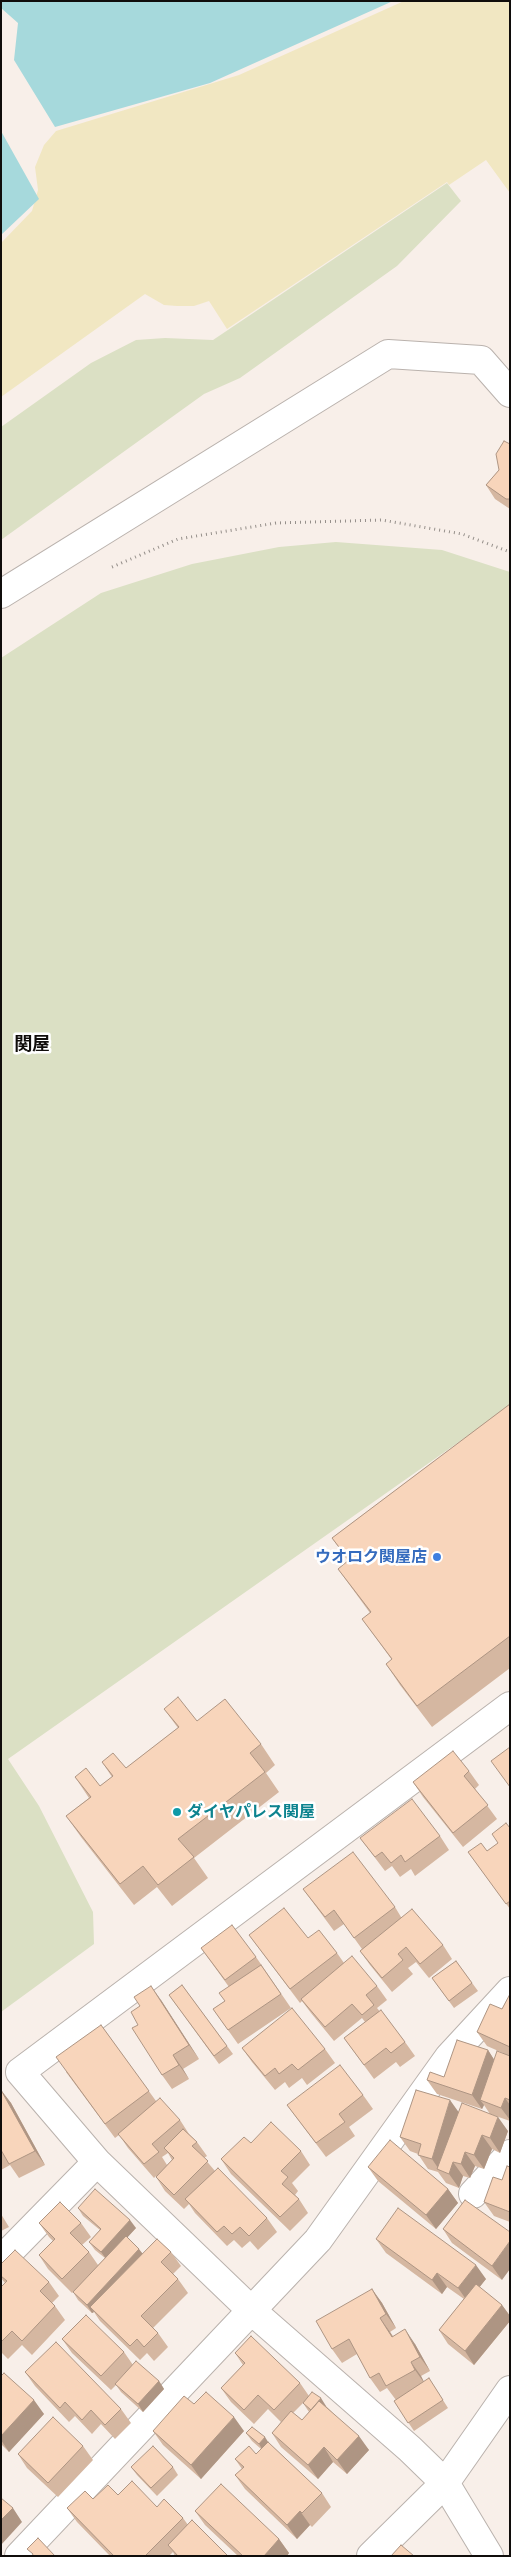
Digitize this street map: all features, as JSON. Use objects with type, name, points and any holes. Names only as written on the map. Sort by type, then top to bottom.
[{"type":"street","points":[[1,594],[388,354],[481,360],[510,393]]},
{"type":"street","points":[[489,2556],[444,2483],[410,2448],[252,2311],[97,2162],[20,2072],[510,1706]]},
{"type":"street","points":[[19,2556],[318,2240],[449,2057],[510,1991]]},
{"type":"street","points":[[473,2194],[510,2154]]},
{"type":"street","points":[[1,2260],[97,2162]]},
{"type":"street","points":[[371,2556],[444,2483],[510,2390]]},
{"type":"path","points":[[106,570],[178,539],[276,523],[382,520],[462,534],[510,552]]},
{"type":"green space","points":[[447,183],[461,201],[397,266],[240,378],[204,394],[1,540],[1,427],[91,363],[136,340],[165,338],[213,340]]},
{"type":"green space","points":[[336,542],[442,550],[510,572],[510,1406],[8,1759],[39,1806],[93,1912],[94,1944],[1,2012],[1,658],[101,593],[192,564],[279,547]]},
{"type":"sand","points":[[404,1],[510,1],[510,193],[486,160],[449,185],[447,182],[227,329],[209,301],[194,306],[164,305],[145,294],[1,397],[1,243],[32,211],[38,190],[35,167],[44,145],[56,131],[239,75]]},
{"type":"water","points":[[1,1],[393,1],[210,83],[55,127],[14,60],[18,23],[1,8]]},
{"type":"water","points":[[1,131],[39,199],[1,235]]},
{"type":"building","points":[[504,441],[510,444],[510,499],[506,499],[486,485],[499,470],[496,454]]},
{"type":"building","points":[[510,1404],[510,1636],[417,1706],[386,1664],[392,1659],[362,1619],[371,1612],[338,1569],[349,1560],[332,1538]]},
{"type":"building","name":"ダイヤパレス関屋","points":[[178,1697],[197,1721],[225,1699],[261,1744],[250,1753],[265,1772],[178,1839],[194,1857],[158,1885],[143,1866],[120,1884],[66,1816],[91,1797],[75,1777],[86,1768],[100,1786],[113,1776],[102,1762],[113,1753],[126,1768],[179,1727],[164,1709]]},
{"type":"building","points":[[510,1747],[510,1787],[491,1761]]},
{"type":"building","points":[[453,1751],[469,1771],[464,1776],[488,1805],[453,1833],[413,1782]]},
{"type":"building","points":[[412,1799],[440,1836],[405,1862],[401,1855],[391,1863],[382,1852],[375,1857],[360,1838]]},
{"type":"building","points":[[506,1823],[510,1828],[510,1901],[506,1904],[468,1852],[481,1843],[487,1851],[498,1843],[492,1834]]},
{"type":"building","points":[[353,1852],[395,1907],[354,1938],[334,1910],[325,1917],[303,1889]]},
{"type":"building","points":[[284,1908],[308,1938],[319,1930],[337,1953],[290,1989],[249,1935]]},
{"type":"building","points":[[412,1909],[443,1945],[420,1964],[406,1947],[398,1954],[403,1960],[382,1978],[360,1951]]},
{"type":"building","points":[[232,1925],[256,1957],[225,1980],[201,1948]]},
{"type":"building","points":[[352,1956],[377,1986],[366,1995],[374,2005],[362,2015],[352,2004],[325,2027],[301,1999]]},
{"type":"building","points":[[456,1961],[472,1983],[449,2001],[432,1978]]},
{"type":"building","points":[[261,1965],[281,1994],[228,2030],[213,2009],[225,2001],[219,1993]]},
{"type":"building","points":[[182,1985],[227,2046],[214,2056],[169,1995]]},
{"type":"building","points":[[151,1986],[189,2045],[173,2055],[179,2065],[162,2075],[132,2028],[138,2025],[131,2012],[140,2006],[134,1997]]},
{"type":"building","points":[[510,1994],[510,2047],[477,2032],[490,2004],[502,2009]]},
{"type":"building","points":[[292,2008],[325,2049],[298,2070],[292,2064],[279,2074],[275,2068],[265,2076],[242,2048]]},
{"type":"building","points":[[381,2010],[405,2042],[391,2053],[386,2048],[364,2065],[344,2038]]},
{"type":"building","points":[[101,2025],[149,2091],[105,2124],[56,2057]]},
{"type":"building","points":[[457,2040],[488,2050],[472,2095],[427,2080],[430,2072],[444,2077]]},
{"type":"building","points":[[497,2051],[510,2056],[510,2100],[505,2098],[501,2108],[480,2100]]},
{"type":"building","points":[[340,2065],[363,2095],[339,2114],[345,2122],[316,2143],[287,2105]]},
{"type":"building","points":[[1,2090],[35,2151],[9,2164],[1,2150]]},
{"type":"building","points":[[416,2090],[450,2100],[432,2159],[418,2155],[421,2144],[400,2137]]},
{"type":"building","points":[[160,2098],[180,2120],[152,2144],[159,2152],[144,2164],[118,2134]]},
{"type":"building","points":[[462,2103],[498,2117],[490,2138],[482,2135],[474,2155],[465,2152],[461,2164],[453,2162],[449,2174],[437,2169]]},
{"type":"building","points":[[271,2122],[301,2151],[281,2171],[288,2177],[282,2184],[299,2199],[280,2217],[221,2159],[244,2137],[251,2143]]},
{"type":"building","points":[[183,2129],[197,2142],[192,2146],[208,2161],[174,2195],[156,2177],[174,2158],[164,2148]]},
{"type":"building","points":[[390,2140],[448,2189],[426,2215],[368,2167]]},
{"type":"building","points":[[507,2166],[510,2167],[510,2212],[484,2202],[493,2177],[502,2180]]},
{"type":"building","points":[[218,2168],[267,2218],[249,2236],[240,2227],[232,2234],[224,2226],[217,2232],[185,2199]]},
{"type":"building","points":[[95,2189],[130,2220],[101,2252],[89,2242],[101,2229],[78,2208]]},
{"type":"building","points":[[465,2200],[510,2232],[510,2241],[492,2266],[443,2229]]},
{"type":"building","points":[[60,2202],[81,2223],[70,2233],[89,2252],[62,2279],[39,2255],[55,2239],[39,2223]]},
{"type":"building","points":[[398,2208],[476,2265],[458,2288],[437,2273],[432,2280],[376,2239]]},
{"type":"building","points":[[126,2236],[139,2249],[87,2305],[73,2292]]},
{"type":"building","points":[[157,2239],[171,2252],[161,2262],[178,2279],[141,2316],[158,2333],[144,2347],[137,2339],[130,2346],[90,2307]]},
{"type":"building","points":[[15,2250],[49,2282],[40,2291],[55,2306],[22,2341],[12,2331],[1,2342],[1,2287],[7,2281],[1,2276],[1,2264]]},
{"type":"building","points":[[476,2284],[502,2305],[465,2351],[439,2330]]},
{"type":"building","points":[[372,2289],[386,2314],[380,2318],[392,2337],[405,2329],[420,2357],[411,2362],[415,2370],[386,2386],[379,2373],[370,2378],[349,2339],[332,2349],[316,2321]]},
{"type":"building","points":[[86,2315],[124,2352],[101,2376],[62,2339]]},
{"type":"building","points":[[251,2336],[300,2383],[274,2410],[258,2395],[244,2410],[221,2388],[245,2363],[235,2353]]},
{"type":"building","points":[[56,2342],[121,2409],[105,2425],[91,2410],[82,2420],[65,2402],[60,2408],[25,2372]]},
{"type":"building","points":[[136,2361],[159,2381],[138,2404],[115,2384]]},
{"type":"building","points":[[4,2373],[34,2400],[1,2436],[1,2376]]},
{"type":"building","points":[[429,2378],[443,2400],[408,2423],[394,2401]]},
{"type":"building","points":[[206,2392],[234,2417],[191,2465],[153,2431],[184,2396],[194,2404]]},
{"type":"building","points":[[312,2392],[321,2398],[311,2410],[303,2403]]},
{"type":"building","points":[[319,2401],[359,2436],[337,2460],[324,2447],[308,2465],[272,2433],[291,2411],[302,2420]]},
{"type":"building","points":[[53,2417],[83,2446],[48,2483],[18,2454]]},
{"type":"building","points":[[252,2427],[265,2437],[259,2444],[246,2433]]},
{"type":"building","points":[[268,2442],[322,2493],[302,2513],[300,2511],[287,2525],[235,2475],[244,2467],[235,2459],[249,2446],[256,2454]]},
{"type":"building","points":[[153,2446],[173,2467],[151,2488],[131,2467]]},
{"type":"building","points":[[132,2481],[157,2507],[164,2499],[183,2518],[145,2556],[114,2556],[67,2508],[85,2491],[93,2499],[108,2485],[118,2495]]},
{"type":"building","points":[[221,2484],[279,2539],[264,2556],[243,2556],[195,2511]]},
{"type":"building","points":[[1,2498],[13,2508],[1,2520]]},
{"type":"building","points":[[192,2520],[228,2556],[178,2556],[168,2545]]},
{"type":"building","points":[[38,2538],[55,2556],[32,2556],[33,2554],[27,2549]]},
{"type":"building","points":[[401,2545],[414,2556],[391,2556]]},
{"type":"place","name":"ウオロク関屋店","points":[[437,1557]]},
{"type":"place","name":"ダイヤパレス関屋","points":[[177,1812]]},
{"type":"district","name":"関屋","points":[[32,1044]]}]
